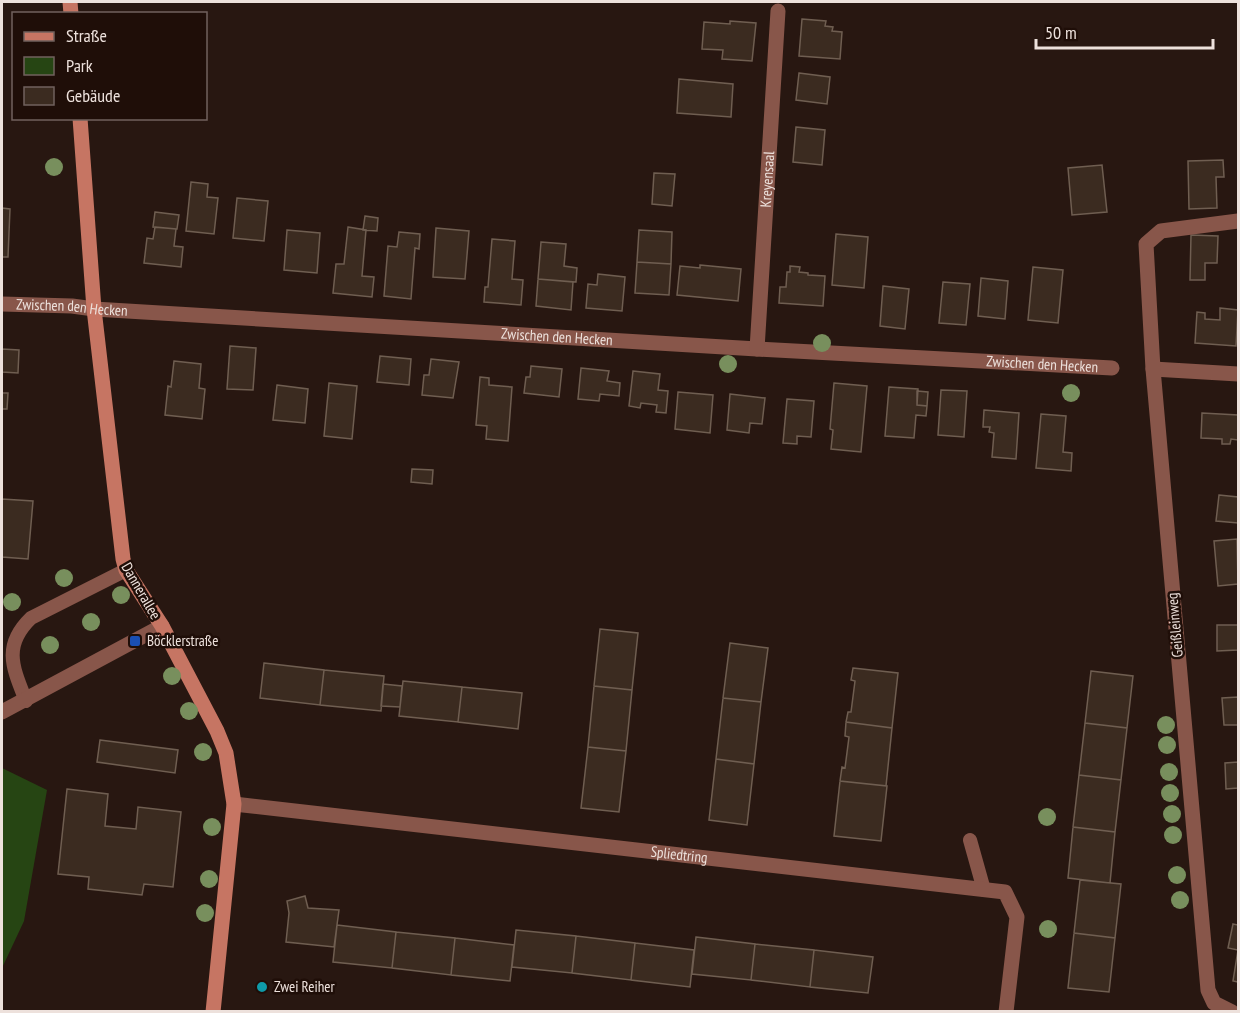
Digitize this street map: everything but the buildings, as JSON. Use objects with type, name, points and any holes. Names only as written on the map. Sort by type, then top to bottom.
[{"type":"street","name":"Kreyensaal","points":[[757,349],[778,10]]},
{"type":"street","name":"Dannerallee","points":[[80,120],[94,309],[117,524],[126,570],[162,626],[217,731],[226,753],[234,804],[213,1011]]},
{"type":"street","name":"Geißleinweg","points":[[1232,1011],[1214,1003],[1208,990],[1153,369],[1146,244],[1161,231],[1239,221]]},
{"type":"street","name":"Zwischen den Hecken","points":[[2,304],[72,306],[757,349],[1112,368]]},
{"type":"street","points":[[1153,369],[1239,374]]},
{"type":"street","points":[[2,712],[162,626]]},
{"type":"street","name":"Spliedtring","points":[[234,804],[1005,892],[1017,917],[1006,1011]]},
{"type":"lane","points":[[26,701],[13,668],[12,654],[14,640],[21,628],[32,618],[126,570]]},
{"type":"lane","points":[[970,840],[984,890]]},
{"type":"green space","points":[[2,768],[47,790],[24,921],[2,968]]},
{"type":"place","name":"Böcklerstraße","points":[[135,641]]},
{"type":"place","name":"Zwei Reiher","points":[[262,987]]}]
